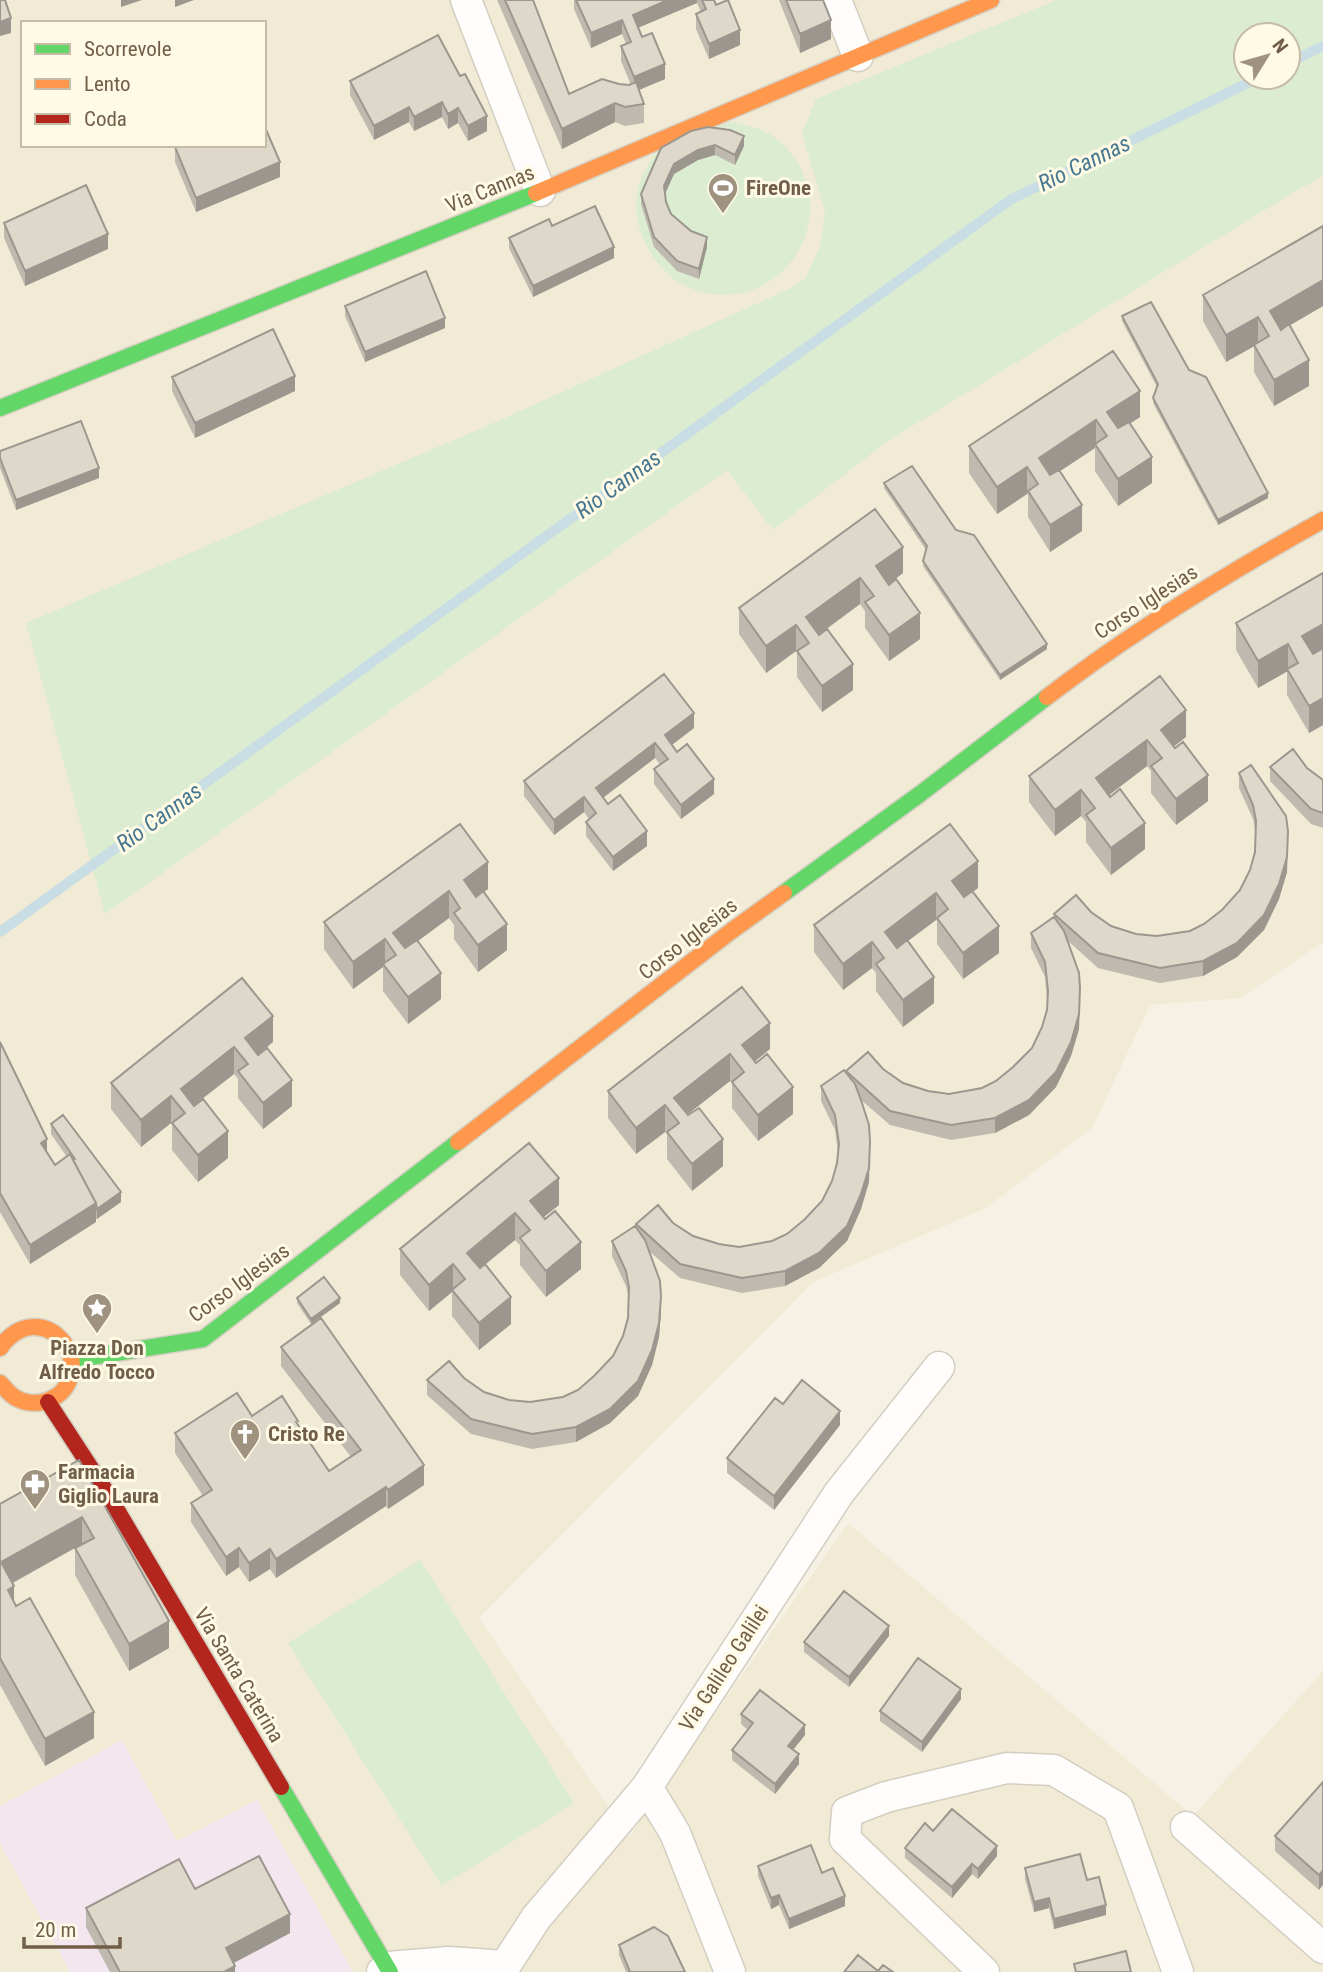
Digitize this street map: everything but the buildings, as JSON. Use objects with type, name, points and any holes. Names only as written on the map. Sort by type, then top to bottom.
[{"type":"street","points":[[466,0],[540,191]]},
{"type":"street","points":[[836,0],[858,56]]},
{"type":"street","name":"Via Cannas","points":[[0,408],[540,191],[991,0]]},
{"type":"street","name":"Corso Iglesias","points":[[72,1360],[203,1339],[730,932],[920,794],[1091,663],[1248,562],[1323,520]]},
{"type":"street","points":[[0,1348],[8,1329],[36,1327],[49,1330],[60,1337],[68,1347],[72,1360],[68,1385],[60,1395],[48,1402],[26,1403],[15,1399],[0,1383]]},
{"type":"street","name":"Via Galileo Galilei","points":[[387,1970],[449,1962],[503,1970],[536,1918],[646,1787],[839,1493],[939,1367]]},
{"type":"street","name":"Via Santa Caterina","points":[[48,1402],[97,1477],[387,1970]]},
{"type":"street","points":[[984,1972],[845,1839],[847,1812],[886,1797],[1007,1768],[1054,1770],[1118,1808],[1178,1972]]},
{"type":"street","points":[[646,1787],[675,1833],[730,1972]]},
{"type":"street","points":[[1186,1827],[1321,1942]]},
{"type":"shaded area","points":[[0,0],[1323,0],[1323,942],[1241,998],[1150,1005],[1092,1128],[986,1208],[813,1282],[479,1618],[629,1837],[848,1523],[1193,1816],[1323,1671],[1323,1972],[0,1972]]},
{"type":"shaded area","points":[[122,1740],[177,1841],[257,1800],[353,1972],[70,1972],[0,1843],[0,1806]]},
{"type":"green space","points":[[1057,0],[1323,0],[1323,176],[888,441],[773,530],[727,470],[105,914],[26,623],[496,422],[791,288],[805,279],[820,246],[825,211],[802,134],[816,99]]},
{"type":"green space","name":"FireOne","points":[[732,121],[766,133],[784,145],[801,169],[809,195],[809,221],[801,245],[787,267],[767,283],[741,293],[712,294],[680,283],[656,261],[638,223],[637,196],[640,182],[656,153]]},
{"type":"green space","points":[[420,1560],[574,1803],[442,1886],[288,1643]]},
{"type":"waterway","name":"Rio Cannas","points":[[1302,56],[1323,46]]},
{"type":"waterway","name":"Rio Cannas","points":[[0,932],[1010,200],[1232,91]]},
{"type":"traffic: fast","points":[[0,408],[536,193]]},
{"type":"traffic: fast","points":[[784,893],[1047,697]]},
{"type":"traffic: fast","points":[[72,1360],[203,1339],[458,1142]]},
{"type":"traffic: fast","points":[[281,1787],[390,1972]]},
{"type":"traffic: slow","points":[[536,193],[991,0]]},
{"type":"traffic: slow","points":[[1047,697],[1182,603],[1323,520]]},
{"type":"traffic: slow","points":[[458,1142],[784,893]]},
{"type":"traffic: slow","points":[[0,1348],[20,1330],[30,1327],[44,1328],[64,1343],[72,1366],[68,1383],[50,1400],[33,1403],[24,1401],[16,1398],[0,1383]]},
{"type":"traffic: jam","points":[[48,1402],[104,1488],[281,1787]]},
{"type":"place","name":"FireOne","points":[[723,215]]},
{"type":"place","name":"Piazza Don Alfredo Tocco","points":[[97,1335]]},
{"type":"place","name":"Cristo Re","points":[[245,1461]]},
{"type":"place","name":"Farmacia Giglio Laura","points":[[35,1511]]}]
